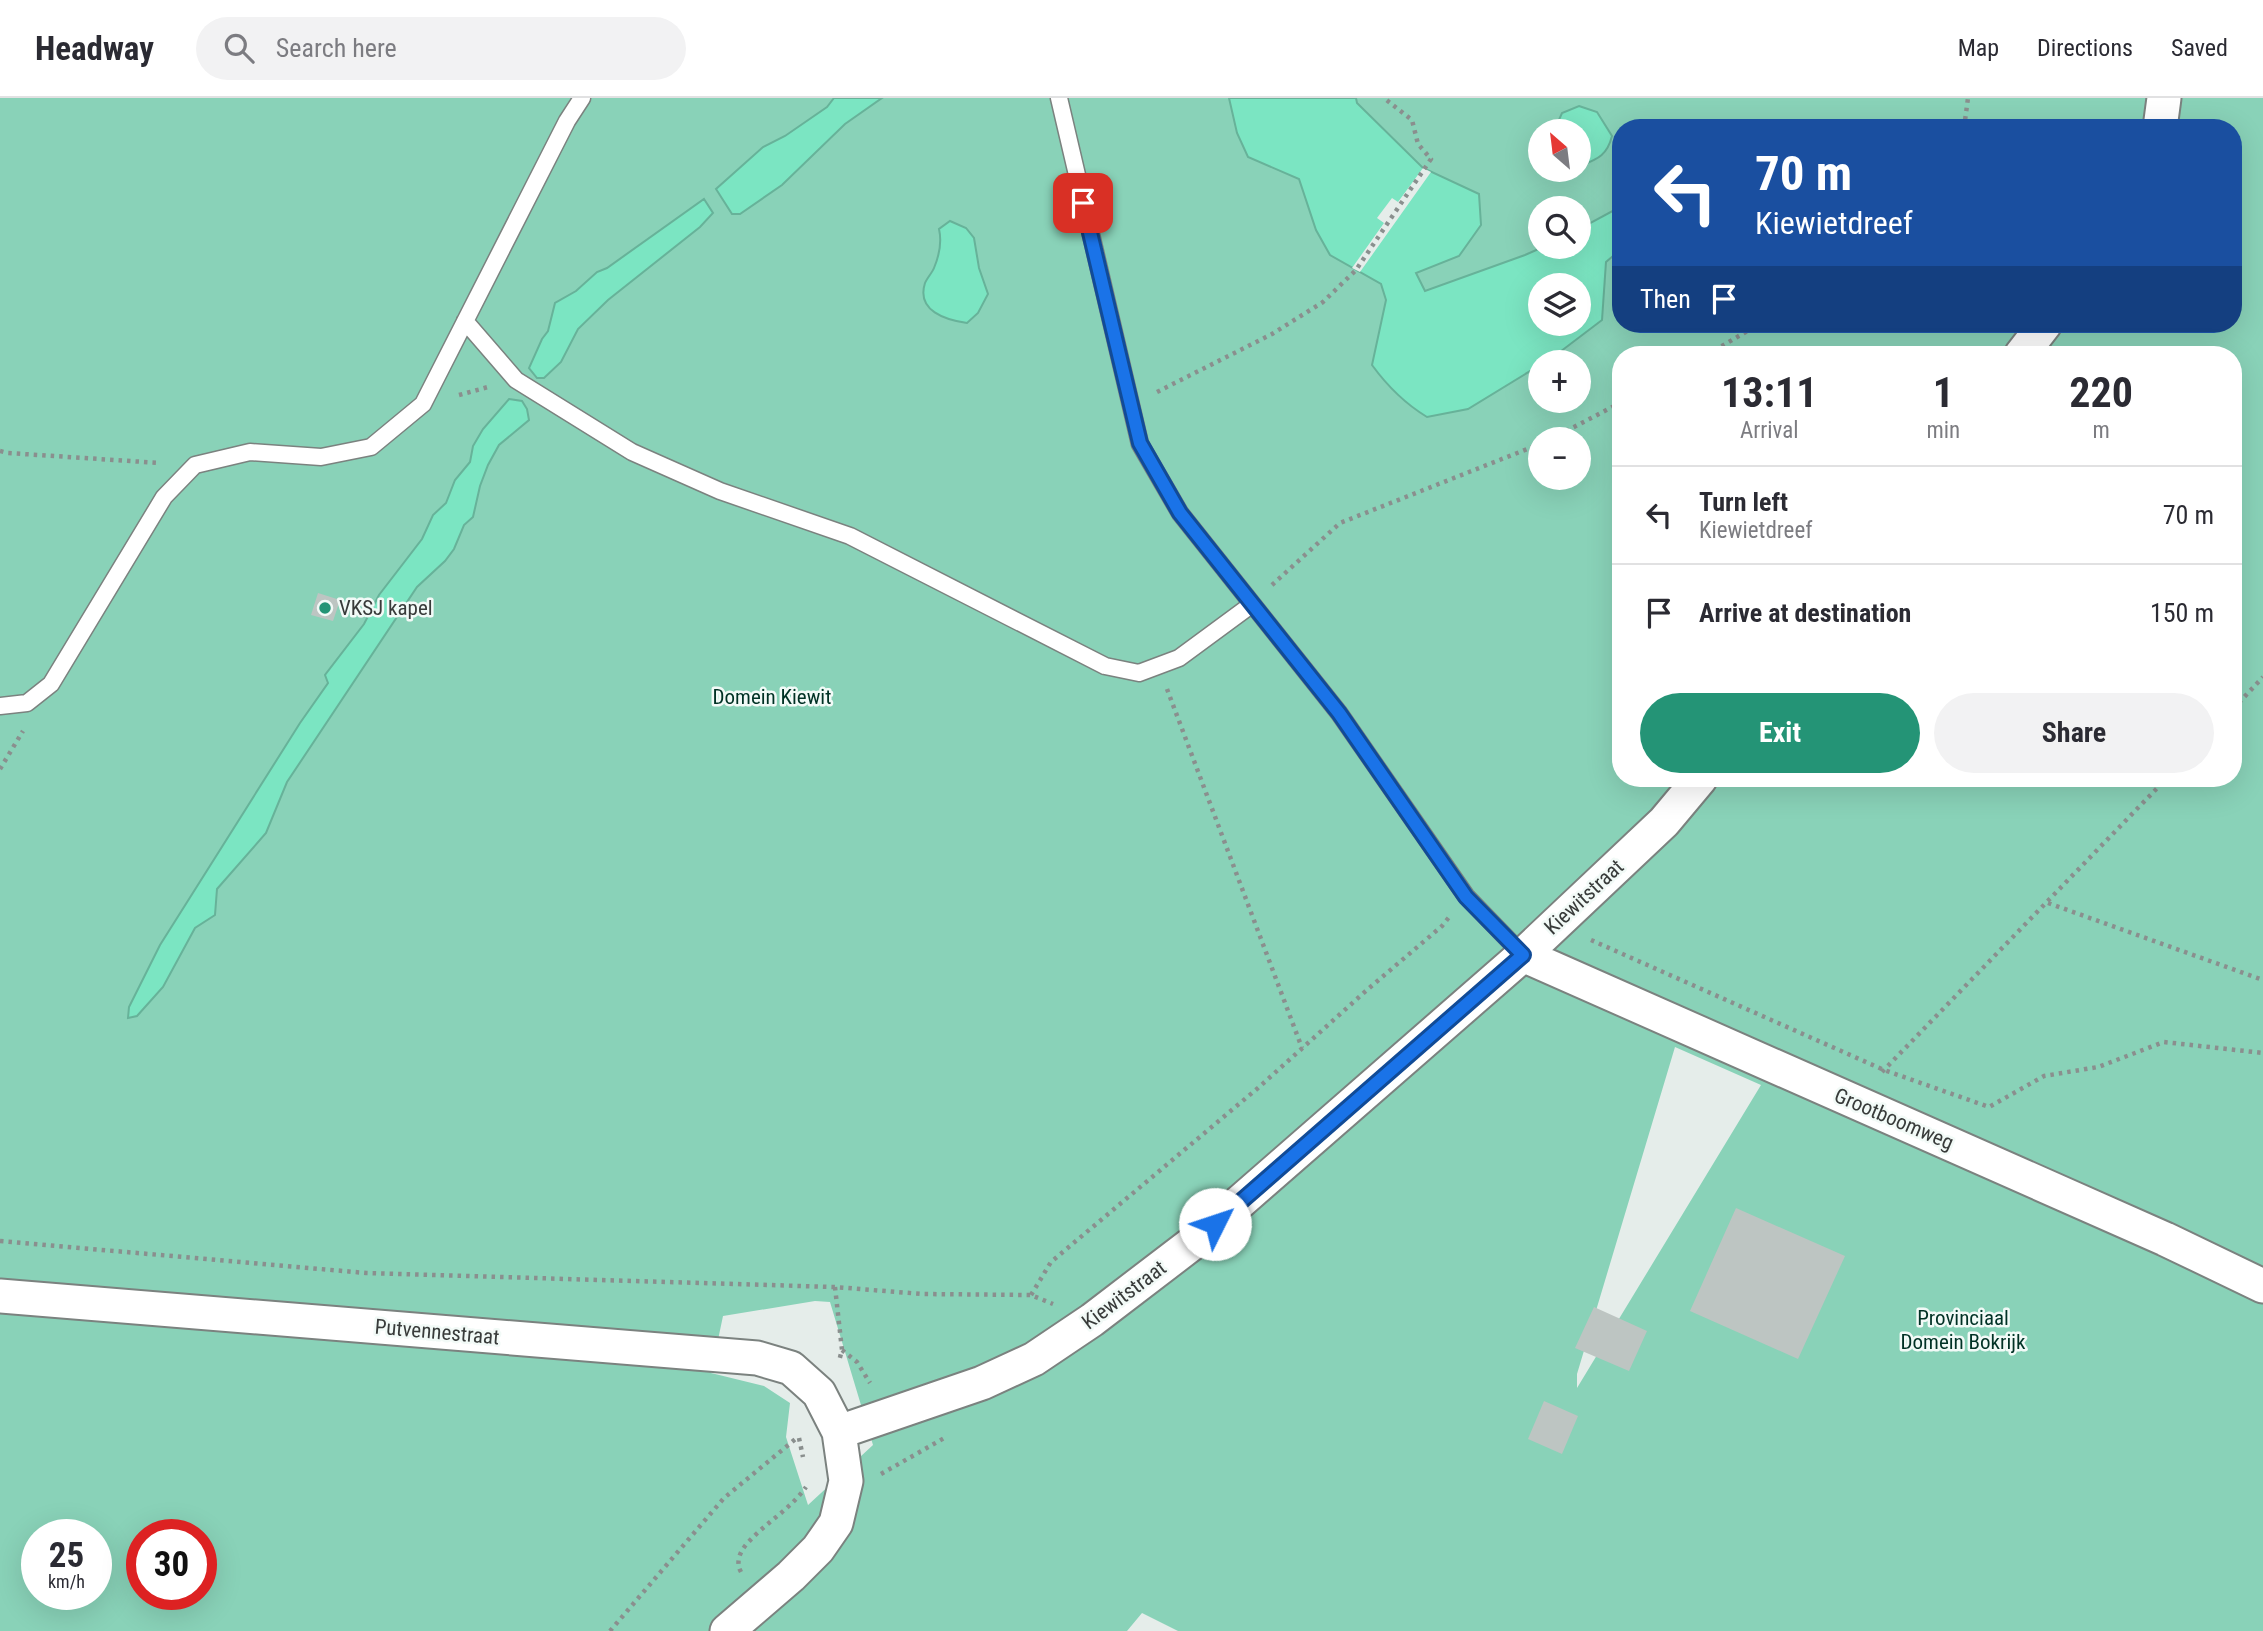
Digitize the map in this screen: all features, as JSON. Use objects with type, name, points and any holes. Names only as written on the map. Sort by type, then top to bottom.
[{"type":"street","points":[[2161,119],[2164,98]]},
{"type":"street","name":"Kiewitstraat","points":[[839,1432],[982,1383],[1034,1359],[1093,1320],[1194,1242],[1523,955],[1664,822],[1693,787]]},
{"type":"street","name":"Grootboomweg","points":[[1523,955],[2165,1238],[2263,1286]]},
{"type":"street","name":"Putvennestraat","points":[[0,1296],[757,1358],[791,1368],[819,1393],[839,1432]]},
{"type":"street","points":[[727,1631],[791,1576],[818,1549],[836,1523],[846,1481],[839,1432]]},
{"type":"lane","points":[[0,705],[27,703],[51,684],[164,497],[195,465],[250,452],[321,457],[371,447],[423,404],[567,121],[582,98]]},
{"type":"lane","points":[[1059,98],[1140,443],[1180,513],[1339,713],[1466,897],[1523,955]]},
{"type":"lane","points":[[465,321],[516,380],[632,452],[720,491],[850,536],[1105,666],[1139,673],[1179,658],[1251,604]]},
{"type":"path","points":[[1131,406],[1272,334],[1323,302],[1356,270],[1432,159],[1418,144],[1412,120],[1384,98]]},
{"type":"path","points":[[1965,119],[1968,98]]},
{"type":"path","points":[[1722,346],[1744,333]]},
{"type":"path","points":[[423,404],[516,380]]},
{"type":"path","points":[[1575,427],[1612,407]]},
{"type":"path","points":[[1251,604],[1340,523],[1528,449]]},
{"type":"path","points":[[0,451],[195,465]]},
{"type":"path","points":[[0,458],[8,453]]},
{"type":"path","points":[[1158,666],[1302,1048]]},
{"type":"path","points":[[2242,699],[2263,677]]},
{"type":"path","points":[[0,769],[26,725],[27,703]]},
{"type":"path","points":[[2158,787],[1884,1070],[1989,1107],[2044,1076],[2098,1067],[2164,1042],[2263,1054]]},
{"type":"path","points":[[1031,1295],[1051,1262],[1442,926],[1466,897]]},
{"type":"path","points":[[2048,903],[2263,980]]},
{"type":"path","points":[[0,1241],[366,1273],[835,1287],[922,1294],[1031,1295],[1093,1320]]},
{"type":"path","points":[[835,1287],[842,1350],[836,1369]]},
{"type":"path","points":[[842,1350],[857,1362],[872,1387]]},
{"type":"path","points":[[796,1426],[804,1461]]},
{"type":"path","points":[[610,1631],[724,1498],[798,1437]]},
{"type":"path","points":[[761,1602],[738,1569],[738,1559],[745,1546],[793,1504],[806,1487],[806,1478]]},
{"type":"green space","name":"Domein Kiewit","points":[[0,98],[2263,98],[2263,1631],[1178,1631],[1142,1613],[1127,1631],[0,1631]],"holes":[[[1675,1047],[1761,1085],[1577,1388],[1577,1374]],[[815,1301],[830,1302],[873,1445],[808,1505],[786,1437],[790,1403],[764,1386],[711,1373],[723,1316]]]},
{"type":"shaded area","points":[[834,98],[882,98],[845,124],[782,185],[740,214],[732,214],[716,189],[763,147],[785,136],[827,107]]},
{"type":"shaded area","points":[[1229,98],[1356,98],[1357,103],[1423,168],[1479,194],[1481,225],[1459,256],[1416,273],[1425,291],[1528,254],[1528,259],[1591,259],[1591,223],[1612,211],[1612,257],[1606,262],[1602,320],[1591,328],[1591,273],[1528,273],[1528,336],[1581,336],[1563,350],[1528,350],[1528,372],[1468,409],[1427,417],[1397,394],[1372,365],[1386,300],[1381,284],[1330,255],[1316,230],[1299,179],[1248,157],[1237,133]]},
{"type":"shaded area","points":[[1579,106],[1597,112],[1612,136],[1601,156],[1591,161],[1591,119],[1559,119],[1562,113]]},
{"type":"shaded area","points":[[704,199],[713,213],[700,227],[608,300],[578,329],[561,362],[544,378],[537,378],[529,368],[548,331],[555,303],[576,291],[597,272],[607,268]]},
{"type":"shaded area","points":[[950,221],[966,228],[974,238],[979,268],[988,294],[978,313],[967,323],[935,312],[925,301],[923,293],[939,254],[939,229]]},
{"type":"shaded area","points":[[509,399],[522,401],[529,420],[499,445],[480,486],[473,517],[464,525],[454,549],[417,587],[287,782],[266,833],[217,889],[215,915],[195,928],[163,987],[137,1016],[128,1018],[129,1007],[160,945],[328,683],[325,675],[364,624],[379,595],[422,539],[433,515],[446,503],[455,480],[470,462],[473,446],[483,429]]},
{"type":"pier","points":[[1423,168],[1431,172],[1360,272],[1352,268],[1384,223],[1377,218],[1392,198],[1398,202]]},
{"type":"building","name":"VKSJ kapel","points":[[318,593],[340,600],[333,621],[311,615]]},
{"type":"building","points":[[1736,1208],[1845,1256],[1798,1359],[1690,1311]]},
{"type":"building","points":[[1594,1307],[1647,1331],[1629,1371],[1575,1348]]},
{"type":"building","points":[[1544,1401],[1578,1416],[1562,1454],[1528,1439]]},
{"type":"place","name":"VKSJ kapel","points":[[325,608]]},
{"type":"route","points":[[1083,203],[1140,443],[1180,513],[1339,713],[1466,897],[1523,955],[1215,1224]]},
{"type":"park label","name":"Provinciaal Domein Bokrijk","points":[[1963,1330]]}]
